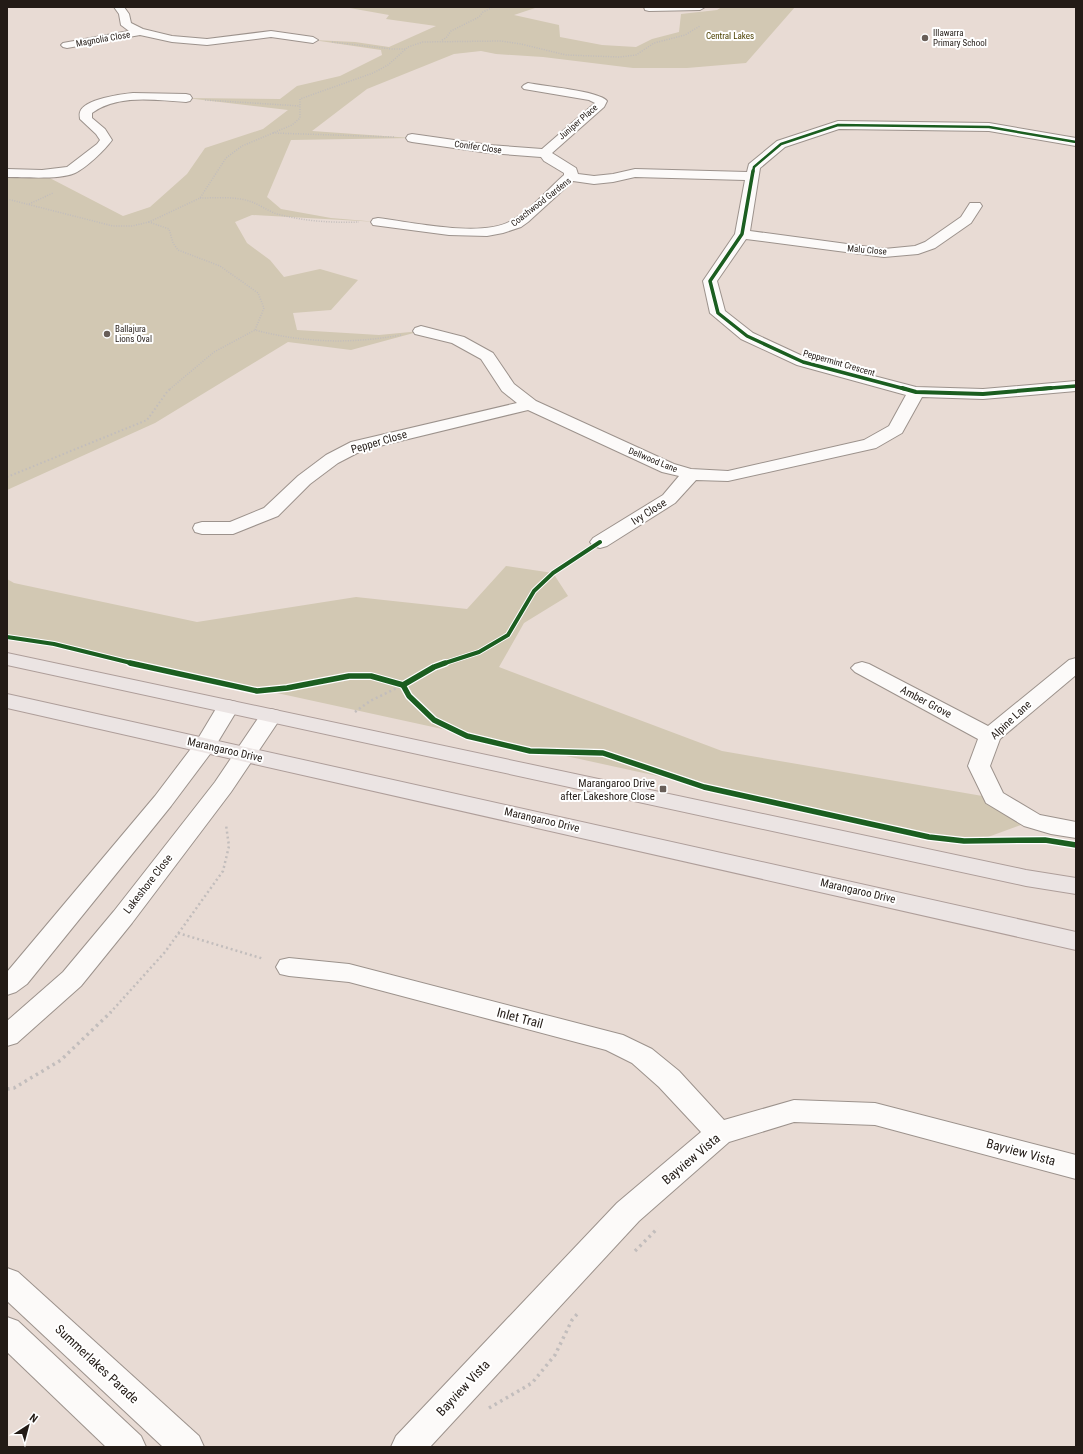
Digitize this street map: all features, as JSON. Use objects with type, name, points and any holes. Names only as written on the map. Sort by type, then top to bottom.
[{"type":"main road","points":[[7,659],[1026,878],[1076,886]]},
{"type":"main road","name":"Marangaroo Drive","points":[[7,701],[246,755],[316,769],[1076,941]]},
{"type":"street","points":[[119,7],[124,14],[126,26],[140,32],[172,39],[207,42],[271,34],[313,40]]},
{"type":"street","points":[[649,8],[700,7]]},
{"type":"street","name":"Magnolia Close","points":[[67,45],[140,32]]},
{"type":"street","name":"Juniper Place","points":[[528,87],[592,97],[600,101],[600,104],[545,153]]},
{"type":"street","points":[[7,173],[42,174],[72,170],[101,147],[106,140],[101,132],[86,119],[86,112],[90,108],[99,104],[122,99],[144,97],[186,98]]},
{"type":"street","name":"Peppermint Crescent","points":[[1076,142],[989,127],[838,126],[781,144],[754,167],[742,234],[710,281],[718,313],[747,336],[803,362],[916,392],[983,394],[1076,386]]},
{"type":"street","name":"Conifer Close","points":[[412,138],[489,149],[545,153]]},
{"type":"street","points":[[545,153],[549,158],[570,171],[571,176]]},
{"type":"street","name":"Coachwood Gardens","points":[[378,222],[475,234],[500,231],[515,224],[571,176],[579,179],[594,180],[613,178],[635,173],[753,176]]},
{"type":"street","name":"Malu Close","points":[[742,234],[884,253],[904,252],[918,250],[930,245],[966,220],[975,206]]},
{"type":"street","name":"Dellwood Lane","points":[[421,331],[458,340],[487,356],[508,387],[530,405],[668,468],[691,474],[728,476],[870,444],[896,429],[916,392]]},
{"type":"street","name":"Pepper Close","points":[[202,528],[233,528],[271,512],[304,480],[332,459],[357,446],[530,405]]},
{"type":"street","name":"Ivy Close","points":[[600,542],[669,500],[691,474]]},
{"type":"street","name":"Alpine Lane","points":[[1076,664],[990,736],[979,766],[994,798],[1032,821],[1076,830]]},
{"type":"street","name":"Amber Grove","points":[[862,668],[990,736]]},
{"type":"street","points":[[7,985],[18,977],[164,801],[205,745],[228,707]]},
{"type":"street","name":"Lakeshore Close","points":[[7,1036],[72,980],[205,811],[246,755],[271,716]]},
{"type":"street","name":"Inlet Trail","points":[[289,967],[349,973],[613,1042],[642,1056],[670,1079],[719,1133]]},
{"type":"street","name":"Bayview Vista","points":[[408,1447],[628,1212],[719,1133],[794,1112],[875,1114],[1076,1167]]},
{"type":"street","name":"Summerlakes Parade","points":[[7,1281],[187,1447]]},
{"type":"street","points":[[7,1331],[129,1447]]},
{"type":"path","points":[[441,41],[446,38],[451,30],[479,17],[483,12],[493,7]]},
{"type":"path","points":[[200,198],[226,158],[242,146],[292,125],[300,118],[300,99],[308,94],[350,82],[373,73],[388,65],[407,49],[423,42],[500,41],[521,44],[566,55],[620,57],[636,55],[654,43],[685,36],[705,21],[703,17],[689,8]]},
{"type":"path","points":[[313,40],[392,49],[407,49]]},
{"type":"path","points":[[186,98],[300,106]]},
{"type":"path","points":[[273,133],[412,138]]},
{"type":"path","points":[[7,198],[113,226],[132,226],[149,222],[200,198],[242,200],[252,202],[266,211],[278,215],[321,221],[378,222]]},
{"type":"path","points":[[7,477],[147,420],[168,392],[214,352],[255,330],[264,308],[258,293],[220,266],[178,250],[173,243],[169,229],[149,222]]},
{"type":"path","points":[[255,330],[281,337],[350,343],[382,339],[421,331]]},
{"type":"path","points":[[335,730],[344,719],[370,701],[409,681]]},
{"type":"path","points":[[397,683],[403,685],[406,690]]},
{"type":"path","points":[[7,1089],[14,1088],[61,1060],[118,1005],[165,952],[223,871],[229,846],[226,826],[222,816],[205,811]]},
{"type":"path","points":[[178,933],[289,967]]},
{"type":"path","points":[[632,1254],[660,1226]]},
{"type":"path","points":[[484,1412],[501,1400],[532,1383],[555,1355],[572,1320],[581,1310]]},
{"type":"green space","name":"Central Lakes","points":[[344,7],[538,7],[514,15],[559,25],[560,37],[602,45],[636,47],[652,39],[679,32],[681,14],[717,10],[722,7],[795,7],[746,63],[687,68],[633,68],[543,57],[496,54],[481,51],[454,54],[367,89],[312,131],[412,138],[291,140],[267,197],[281,209],[331,218],[378,222],[252,215],[235,222],[247,243],[270,260],[284,277],[320,269],[358,280],[331,310],[293,313],[297,330],[379,335],[421,331],[351,350],[288,342],[155,423],[7,490],[7,173],[42,174],[123,216],[150,207],[187,174],[205,148],[263,129],[288,110],[186,98],[280,99],[297,86],[340,76],[382,55],[381,50],[313,40],[355,42],[389,47],[436,26],[386,19],[389,15]]},
{"type":"green space","points":[[506,566],[553,573],[568,596],[524,623],[499,667],[722,751],[994,798],[1032,821],[969,844],[7,634],[7,579],[14,583],[197,622],[356,597],[467,609]]},
{"type":"cycle path","points":[[1076,142],[989,127],[838,125],[781,144],[754,167],[742,234],[710,281],[718,313],[747,336],[803,362],[916,392],[983,394],[1076,386]]},
{"type":"cycle path","points":[[403,685],[434,667],[479,652],[508,635],[534,591],[553,573],[600,542]]},
{"type":"cycle path","points":[[7,637],[54,644],[110,659],[257,691],[287,688],[349,676],[371,676],[403,685],[409,696],[434,720],[467,736],[530,751],[603,753],[704,787],[929,837],[964,841],[1045,840],[1076,845]]},
{"type":"place","name":"Illawarra Primary School","points":[[925,38]]},
{"type":"place","name":"Ballajura Lions Oval","points":[[107,334]]},
{"type":"place","name":"Marangaroo Drive after Lakeshore Close","points":[[663,789]]}]
